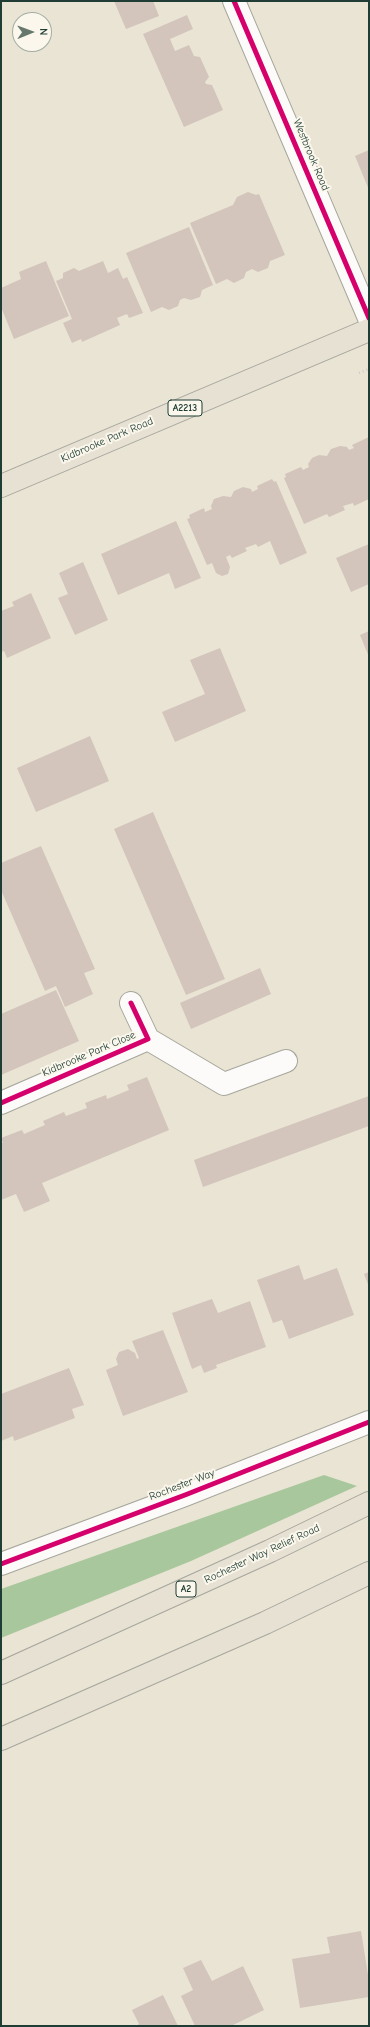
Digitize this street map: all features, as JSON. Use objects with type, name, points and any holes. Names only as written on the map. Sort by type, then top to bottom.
[{"type":"main road","name":"Kidbrooke Park Road","points":[[1,486],[369,330]]},
{"type":"main road","name":"Rochester Way Relief Road","points":[[1,1673],[270,1551],[369,1503]]},
{"type":"main road","points":[[1,1739],[266,1623],[369,1573]]},
{"type":"street","name":"Westbrook Road","points":[[234,1],[369,318]]},
{"type":"street","name":"Kidbrooke Park Close","points":[[1,1103],[148,1039],[131,1003]]},
{"type":"street","points":[[148,1039],[224,1084],[286,1062]]},
{"type":"street","name":"Rochester Way","points":[[1,1564],[185,1495],[369,1422]]},
{"type":"path","points":[[359,373],[369,369]]},
{"type":"green space","points":[[324,1475],[357,1486],[191,1561],[1,1638],[1,1589]]},
{"type":"building","points":[[114,1],[153,1],[159,16],[126,29]]},
{"type":"building","points":[[187,15],[193,29],[170,39],[175,51],[189,45],[194,56],[200,57],[209,77],[205,82],[206,84],[212,85],[223,110],[184,127],[143,34]]},
{"type":"building","points":[[369,150],[369,190],[355,156]]},
{"type":"building","points":[[248,192],[256,195],[259,194],[285,255],[270,261],[268,268],[258,272],[252,269],[246,272],[244,278],[234,283],[227,279],[216,284],[190,223],[233,205],[237,197]]},
{"type":"building","points":[[189,227],[213,285],[202,290],[200,297],[191,300],[184,298],[180,300],[178,306],[169,310],[162,307],[151,312],[126,253]]},
{"type":"building","points":[[46,261],[69,316],[14,339],[1,307],[1,288],[21,279],[19,272]]},
{"type":"building","points":[[103,261],[108,273],[118,268],[123,279],[127,277],[143,313],[129,318],[127,314],[117,318],[120,325],[82,342],[81,339],[72,343],[63,323],[72,319],[56,281],[63,278],[63,273],[74,268],[79,271]]},
{"type":"building","points":[[369,437],[369,499],[354,506],[353,503],[343,506],[345,510],[329,517],[327,514],[304,524],[284,478],[286,477],[285,474],[301,467],[303,470],[309,467],[308,464],[312,458],[319,455],[327,456],[331,449],[340,446],[347,447],[349,450],[354,448],[352,445]]},
{"type":"building","points":[[272,479],[274,482],[276,481],[307,553],[280,565],[270,541],[258,547],[256,544],[245,548],[247,551],[232,558],[230,555],[226,557],[230,567],[228,574],[222,576],[216,573],[212,563],[207,565],[187,519],[190,518],[189,515],[204,508],[205,512],[212,509],[211,506],[214,499],[223,496],[231,497],[234,491],[243,487],[251,489],[252,492],[258,489],[257,486]]},
{"type":"building","points":[[176,521],[201,578],[175,589],[169,573],[118,595],[101,554]]},
{"type":"building","points":[[369,544],[369,584],[351,592],[336,558]]},
{"type":"building","points":[[83,562],[108,620],[75,635],[58,598],[68,594],[59,573]]},
{"type":"building","points":[[31,593],[51,638],[7,658],[4,651],[1,652],[1,611],[14,606],[12,602]]},
{"type":"building","points":[[369,631],[369,657],[360,635]]},
{"type":"building","points":[[220,648],[246,711],[175,742],[162,712],[205,694],[190,660]]},
{"type":"building","points":[[90,736],[109,781],[36,812],[17,768]]},
{"type":"building","points":[[153,812],[225,979],[186,995],[114,829]]},
{"type":"building","points":[[41,846],[95,969],[84,973],[93,994],[65,1007],[56,986],[45,991],[1,890],[1,863]]},
{"type":"building","points":[[260,968],[271,994],[191,1029],[180,1003]]},
{"type":"building","points":[[56,990],[79,1041],[1,1075],[1,1014]]},
{"type":"building","points":[[147,1077],[169,1130],[42,1183],[50,1201],[24,1212],[16,1194],[1,1200],[1,1143],[3,1143],[1,1138],[22,1130],[24,1134],[45,1125],[43,1121],[64,1112],[66,1116],[87,1108],[85,1103],[106,1095],[107,1099],[129,1090],[127,1085]]},
{"type":"building","points":[[369,1096],[369,1126],[203,1187],[194,1160]]},
{"type":"building","points":[[299,1265],[304,1280],[337,1268],[354,1315],[289,1339],[282,1320],[273,1323],[257,1280]]},
{"type":"building","points":[[369,1272],[369,1287],[364,1274]]},
{"type":"building","points":[[212,1299],[218,1313],[250,1301],[266,1347],[216,1365],[217,1368],[204,1373],[201,1365],[192,1369],[172,1313]]},
{"type":"building","points":[[163,1330],[188,1392],[123,1416],[106,1370],[118,1365],[116,1359],[119,1352],[128,1349],[135,1353],[137,1359],[139,1358],[132,1341]]},
{"type":"building","points":[[69,1368],[84,1405],[72,1409],[75,1418],[14,1441],[13,1436],[1,1441],[1,1394]]},
{"type":"building","points":[[361,1931],[369,1981],[369,1997],[300,2008],[292,1959],[330,1953],[327,1937]]},
{"type":"building","points":[[201,1960],[212,1981],[243,1966],[264,2010],[231,2026],[195,2026],[181,1996],[193,1990],[183,1968]]},
{"type":"building","points":[[163,1995],[178,2026],[136,2026],[139,2024],[132,2010]]},
{"type":"cycle path","points":[[234,1],[369,318]]},
{"type":"cycle path","points":[[1,1103],[148,1039],[131,1003]]},
{"type":"cycle path","points":[[1,1564],[185,1495],[369,1422]]}]
